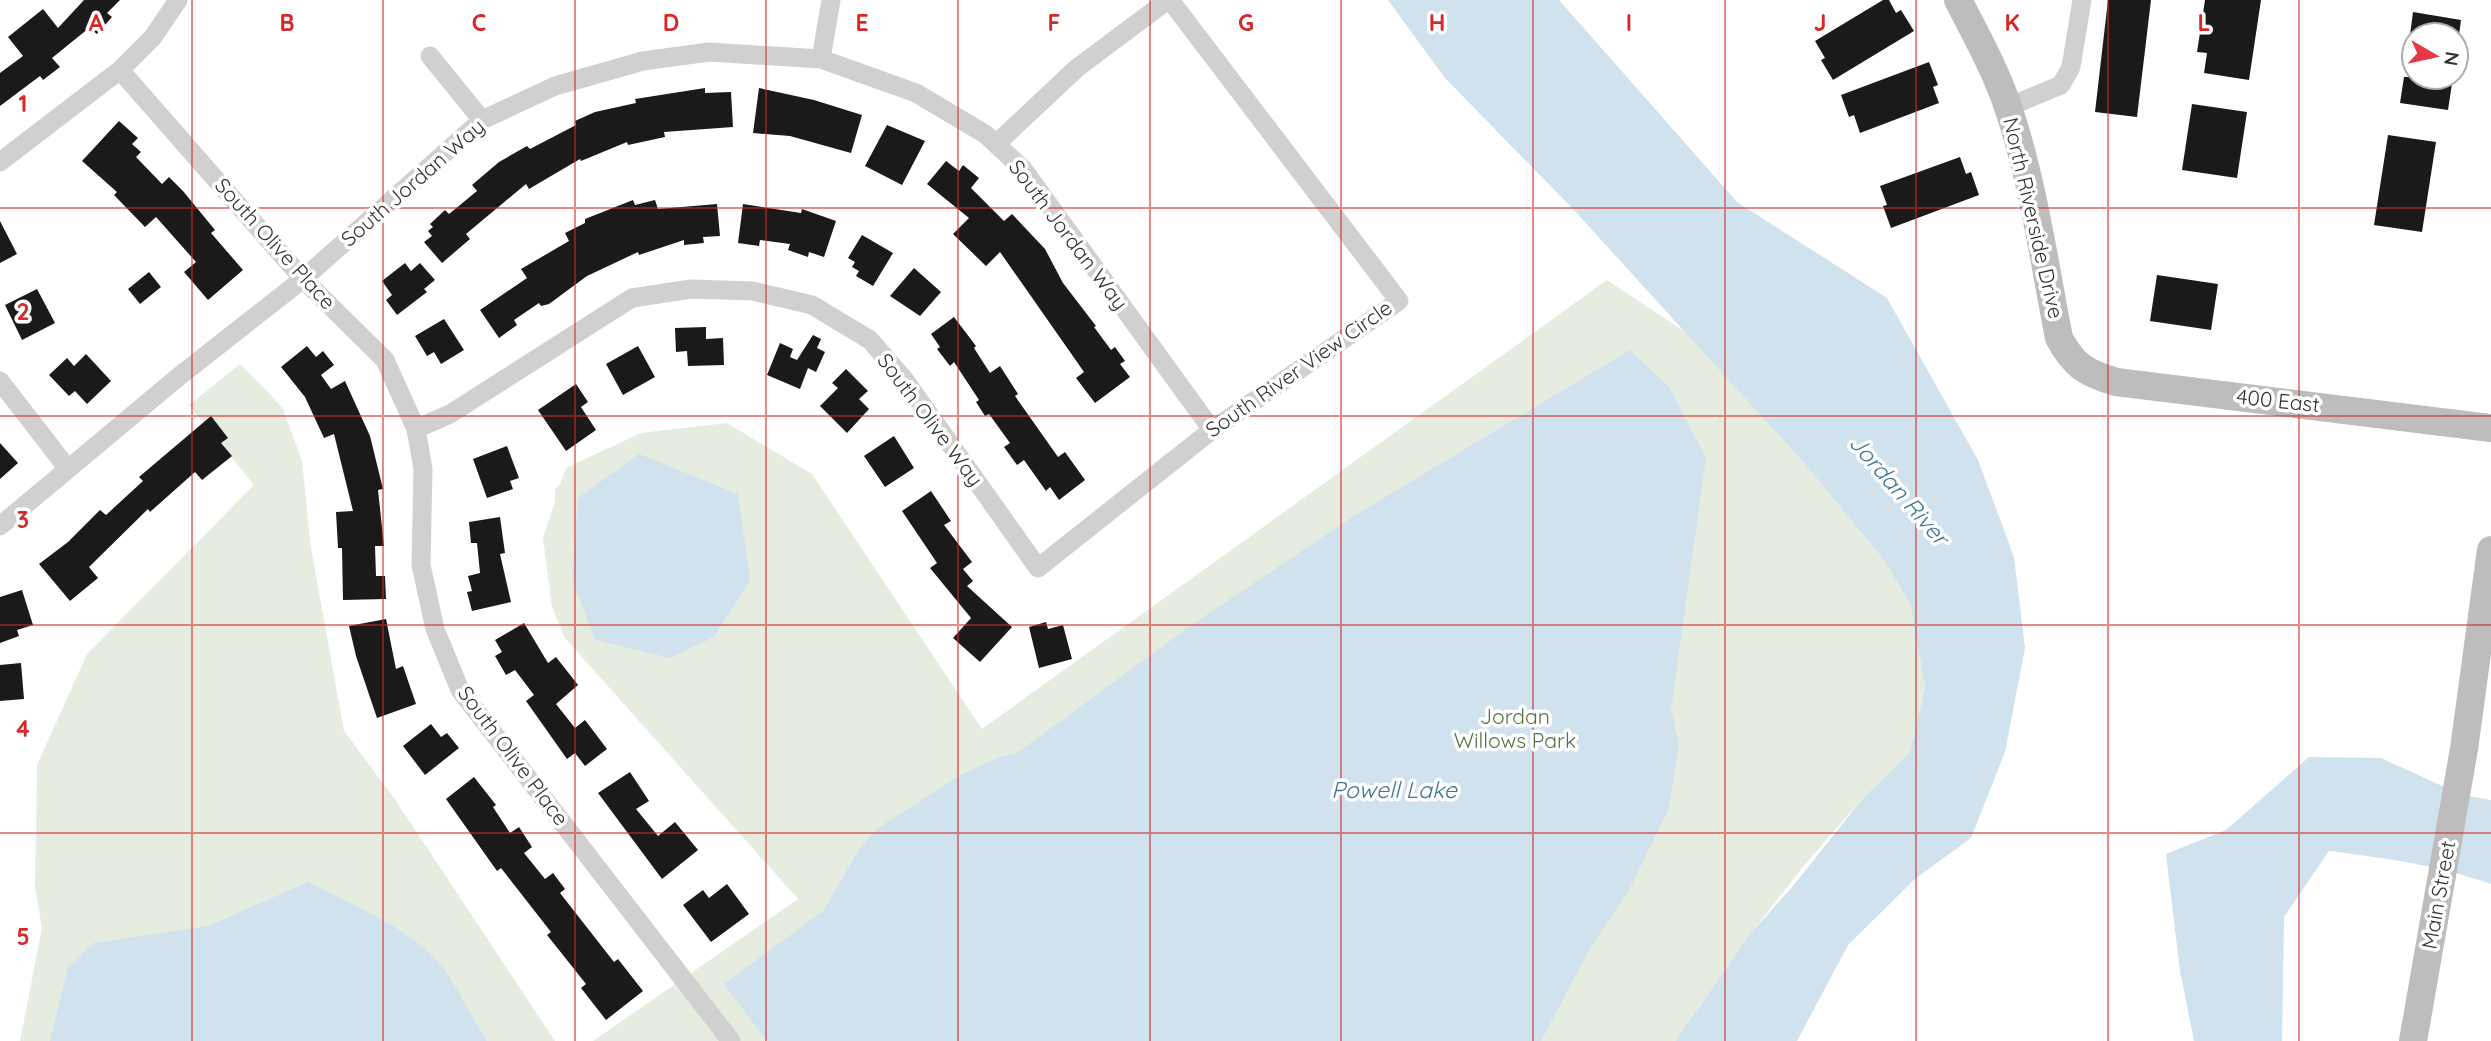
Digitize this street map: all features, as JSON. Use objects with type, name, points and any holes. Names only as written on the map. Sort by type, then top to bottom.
[{"type":"street","points":[[0,162],[120,70],[153,37],[178,0]]},
{"type":"street","points":[[821,59],[831,0]]},
{"type":"street","name":"South River View Circle","points":[[996,144],[1077,68],[1169,0],[1399,300],[1212,430],[1038,568]]},
{"type":"street","name":"North Riverside Drive","points":[[1958,0],[1987,56],[2008,107],[2022,156],[2059,338],[2070,360]]},
{"type":"street","points":[[2008,107],[2061,85],[2071,67],[2082,0]]},
{"type":"street","name":"South Jordan Way","points":[[0,526],[303,279],[482,120],[555,86],[643,61],[709,52],[821,59],[916,93],[985,134],[1023,169],[1212,430]]},
{"type":"street","points":[[430,56],[482,120]]},
{"type":"street","name":"South Olive Place","points":[[120,70],[303,279],[385,360],[416,429],[423,470],[421,565],[435,629],[460,690],[731,1041]]},
{"type":"street","name":"South Olive Way","points":[[416,429],[450,414],[632,298],[691,289],[752,291],[811,305],[870,340],[904,379],[1038,568]]},
{"type":"street","name":"400 East","points":[[2070,360],[2093,375],[2116,382],[2491,428]]},
{"type":"street","points":[[0,381],[68,469]]},
{"type":"street","name":"Main Street","points":[[2413,1041],[2464,750],[2491,550]]},
{"type":"green space","name":"Jordan Willows Park","points":[[1607,280],[1690,335],[1805,464],[1884,560],[1910,604],[1925,687],[1910,752],[1864,797],[1807,862],[1751,933],[1675,1041],[593,1041],[798,899],[565,638],[552,607],[543,538],[555,502],[555,489],[560,485],[566,468],[641,433],[727,423],[812,474],[982,729]]},
{"type":"green space","points":[[240,364],[282,407],[302,461],[311,548],[344,731],[394,798],[555,1041],[20,1041],[42,928],[35,887],[37,765],[87,654],[254,485],[189,405]]},
{"type":"water","name":"Jordan River","points":[[1388,0],[1559,0],[1737,202],[1887,298],[1978,460],[2014,557],[2025,648],[2005,752],[1971,838],[1916,878],[1848,945],[1797,1041],[1675,1041],[1751,933],[1793,886],[1864,797],[1910,752],[1925,687],[1910,604],[1884,560],[1805,464],[1573,209],[1445,78]]},
{"type":"water","name":"Powell Lake","points":[[1630,350],[1669,387],[1706,458],[1671,710],[1679,744],[1669,808],[1630,888],[1588,952],[1541,1041],[767,1041],[724,984],[823,911],[860,848],[877,829],[960,775],[1000,757],[1017,753],[1193,624],[1354,516]]},
{"type":"water","points":[[639,454],[738,494],[750,580],[714,637],[670,658],[595,640],[572,579],[578,498]]},
{"type":"water","points":[[2309,757],[2381,758],[2462,795],[2491,800],[2491,884],[2431,867],[2329,851],[2284,917],[2282,1041],[2194,1041],[2180,971],[2166,854],[2226,830]]},
{"type":"water","points":[[308,882],[388,923],[418,943],[439,963],[487,1041],[50,1041],[68,967],[94,943],[208,926]]},
{"type":"building","points":[[84,0],[120,0],[107,13],[112,17],[97,34],[89,28],[52,58],[60,67],[43,80],[40,76],[0,106],[0,73],[23,56],[8,37],[43,9],[58,28]]},
{"type":"building","points":[[1883,0],[1889,0],[1896,13],[1901,10],[1914,31],[1833,80],[1821,60],[1825,58],[1815,41]]},
{"type":"building","points":[[2108,0],[2151,0],[2137,117],[2095,112]]},
{"type":"building","points":[[2205,0],[2261,0],[2249,80],[2204,73],[2207,53],[2197,52]]},
{"type":"building","points":[[2413,12],[2461,20],[2461,21],[2412,21]]},
{"type":"building","points":[[1929,62],[1938,85],[1933,87],[1939,103],[1860,133],[1854,115],[1849,117],[1841,95]]},
{"type":"building","points":[[705,88],[705,93],[731,92],[733,127],[664,132],[665,137],[628,145],[627,142],[581,161],[580,159],[529,189],[526,184],[466,234],[470,239],[442,263],[424,242],[432,236],[428,231],[433,227],[430,224],[445,210],[449,214],[477,191],[472,185],[499,162],[527,146],[530,149],[595,112],[636,103],[635,99]]},
{"type":"building","points":[[759,88],[814,100],[862,115],[851,153],[790,136],[753,133]]},
{"type":"building","points":[[2402,91],[2451,91],[2448,110],[2400,103]]},
{"type":"building","points":[[2192,104],[2247,112],[2237,178],[2182,170]]},
{"type":"building","points":[[119,121],[138,138],[132,144],[141,152],[136,157],[162,184],[169,177],[183,191],[215,230],[211,233],[243,270],[208,300],[184,272],[196,262],[156,217],[145,227],[114,195],[117,192],[82,161]]},
{"type":"building","points":[[887,125],[925,141],[902,185],[865,166]]},
{"type":"building","points":[[2388,135],[2436,142],[2422,232],[2374,225]]},
{"type":"building","points":[[1960,157],[1966,174],[1971,172],[1979,195],[1891,228],[1883,206],[1887,205],[1880,186]]},
{"type":"building","points":[[946,161],[959,171],[963,165],[979,178],[971,188],[1004,221],[1012,214],[1045,249],[1063,283],[1096,326],[1094,327],[1111,350],[1115,347],[1125,361],[1120,364],[1130,377],[1095,403],[1076,378],[1084,372],[1000,252],[986,266],[953,234],[969,218],[927,184]]},
{"type":"building","points":[[633,200],[635,205],[655,200],[658,209],[717,204],[720,236],[703,237],[704,243],[684,245],[684,240],[639,255],[638,252],[587,276],[549,304],[541,306],[539,303],[514,320],[517,325],[499,338],[480,310],[527,278],[521,269],[569,241],[565,233],[585,223],[585,219]]},
{"type":"building","points":[[743,204],[801,213],[802,209],[836,221],[824,257],[809,252],[808,257],[788,250],[790,244],[760,240],[759,246],[738,243]]},
{"type":"building","points":[[0,221],[17,254],[0,263]]},
{"type":"building","points":[[862,235],[893,253],[873,286],[856,276],[859,271],[852,267],[855,262],[848,258]]},
{"type":"building","points":[[405,263],[411,271],[420,263],[435,280],[424,289],[427,292],[397,315],[386,300],[392,295],[382,281]]},
{"type":"building","points":[[914,268],[941,292],[920,316],[890,296]]},
{"type":"building","points":[[149,272],[161,287],[140,304],[128,289]]},
{"type":"building","points":[[2157,275],[2218,284],[2211,330],[2150,321]]},
{"type":"building","points":[[37,289],[55,323],[22,340],[5,305]]},
{"type":"building","points":[[954,317],[976,346],[974,348],[990,373],[1000,366],[1018,394],[1015,396],[1058,457],[1065,452],[1085,480],[1059,500],[1050,487],[1046,491],[1024,460],[1017,465],[1004,447],[1010,443],[989,414],[985,416],[976,402],[979,400],[954,362],[950,366],[937,349],[940,347],[931,334]]},
{"type":"building","points":[[444,319],[464,350],[441,364],[434,352],[427,356],[415,336]]},
{"type":"building","points":[[706,327],[706,339],[723,338],[724,365],[688,366],[687,351],[676,352],[675,328]]},
{"type":"building","points":[[813,335],[821,339],[817,348],[825,352],[816,372],[808,368],[800,389],[767,375],[780,343],[793,349],[790,357],[797,360]]},
{"type":"building","points":[[307,346],[316,357],[323,351],[334,365],[321,375],[331,389],[345,381],[370,436],[383,489],[378,490],[384,546],[375,546],[376,576],[385,576],[386,599],[343,600],[342,548],[338,548],[336,512],[353,511],[334,434],[324,438],[305,397],[281,367]]},
{"type":"building","points":[[638,346],[655,377],[623,395],[606,364]]},
{"type":"building","points":[[86,354],[111,381],[87,404],[75,391],[69,396],[49,375],[67,358],[74,366]]},
{"type":"building","points":[[846,369],[868,391],[859,399],[869,409],[847,433],[820,406],[838,388],[832,383]]},
{"type":"building","points":[[576,384],[588,402],[581,407],[596,430],[566,451],[538,410]]},
{"type":"building","points":[[211,416],[228,438],[221,443],[232,456],[202,480],[195,472],[150,512],[148,509],[89,567],[98,578],[70,601],[39,564],[68,542],[100,510],[106,515],[143,481],[139,477]]},
{"type":"building","points":[[894,436],[914,468],[885,487],[864,456]]},
{"type":"building","points":[[0,443],[18,463],[0,479]]},
{"type":"building","points":[[507,446],[519,478],[510,481],[513,489],[487,498],[473,459]]},
{"type":"building","points":[[931,491],[951,521],[944,525],[972,562],[963,569],[973,581],[967,586],[1012,627],[980,662],[953,638],[971,618],[930,568],[937,563],[902,511]]},
{"type":"building","points":[[500,517],[505,553],[500,554],[511,602],[472,611],[467,592],[472,591],[468,576],[480,573],[477,543],[471,543],[469,522]]},
{"type":"building","points":[[22,590],[33,625],[17,630],[19,636],[0,643],[0,597]]},
{"type":"building","points":[[386,619],[396,669],[403,666],[416,704],[377,718],[349,626]]},
{"type":"building","points":[[1046,622],[1048,629],[1063,625],[1072,659],[1039,668],[1029,627]]},
{"type":"building","points":[[524,623],[548,663],[556,657],[578,685],[556,704],[575,728],[585,720],[607,749],[585,766],[575,753],[567,759],[526,701],[534,695],[515,670],[506,675],[495,656],[502,652],[495,640]]},
{"type":"building","points":[[21,663],[24,699],[0,701],[0,665]]},
{"type":"building","points":[[431,724],[441,737],[447,733],[459,748],[425,775],[403,746]]},
{"type":"building","points":[[630,772],[649,801],[636,809],[658,836],[675,822],[698,850],[662,879],[598,793]]},
{"type":"building","points":[[474,777],[496,805],[493,807],[510,833],[519,827],[532,847],[524,853],[545,879],[553,873],[565,889],[560,893],[614,962],[618,959],[643,991],[606,1020],[581,988],[586,984],[547,935],[551,932],[501,868],[497,871],[446,799]]},
{"type":"building","points":[[727,884],[749,914],[711,942],[683,905],[703,890],[709,898]]}]
